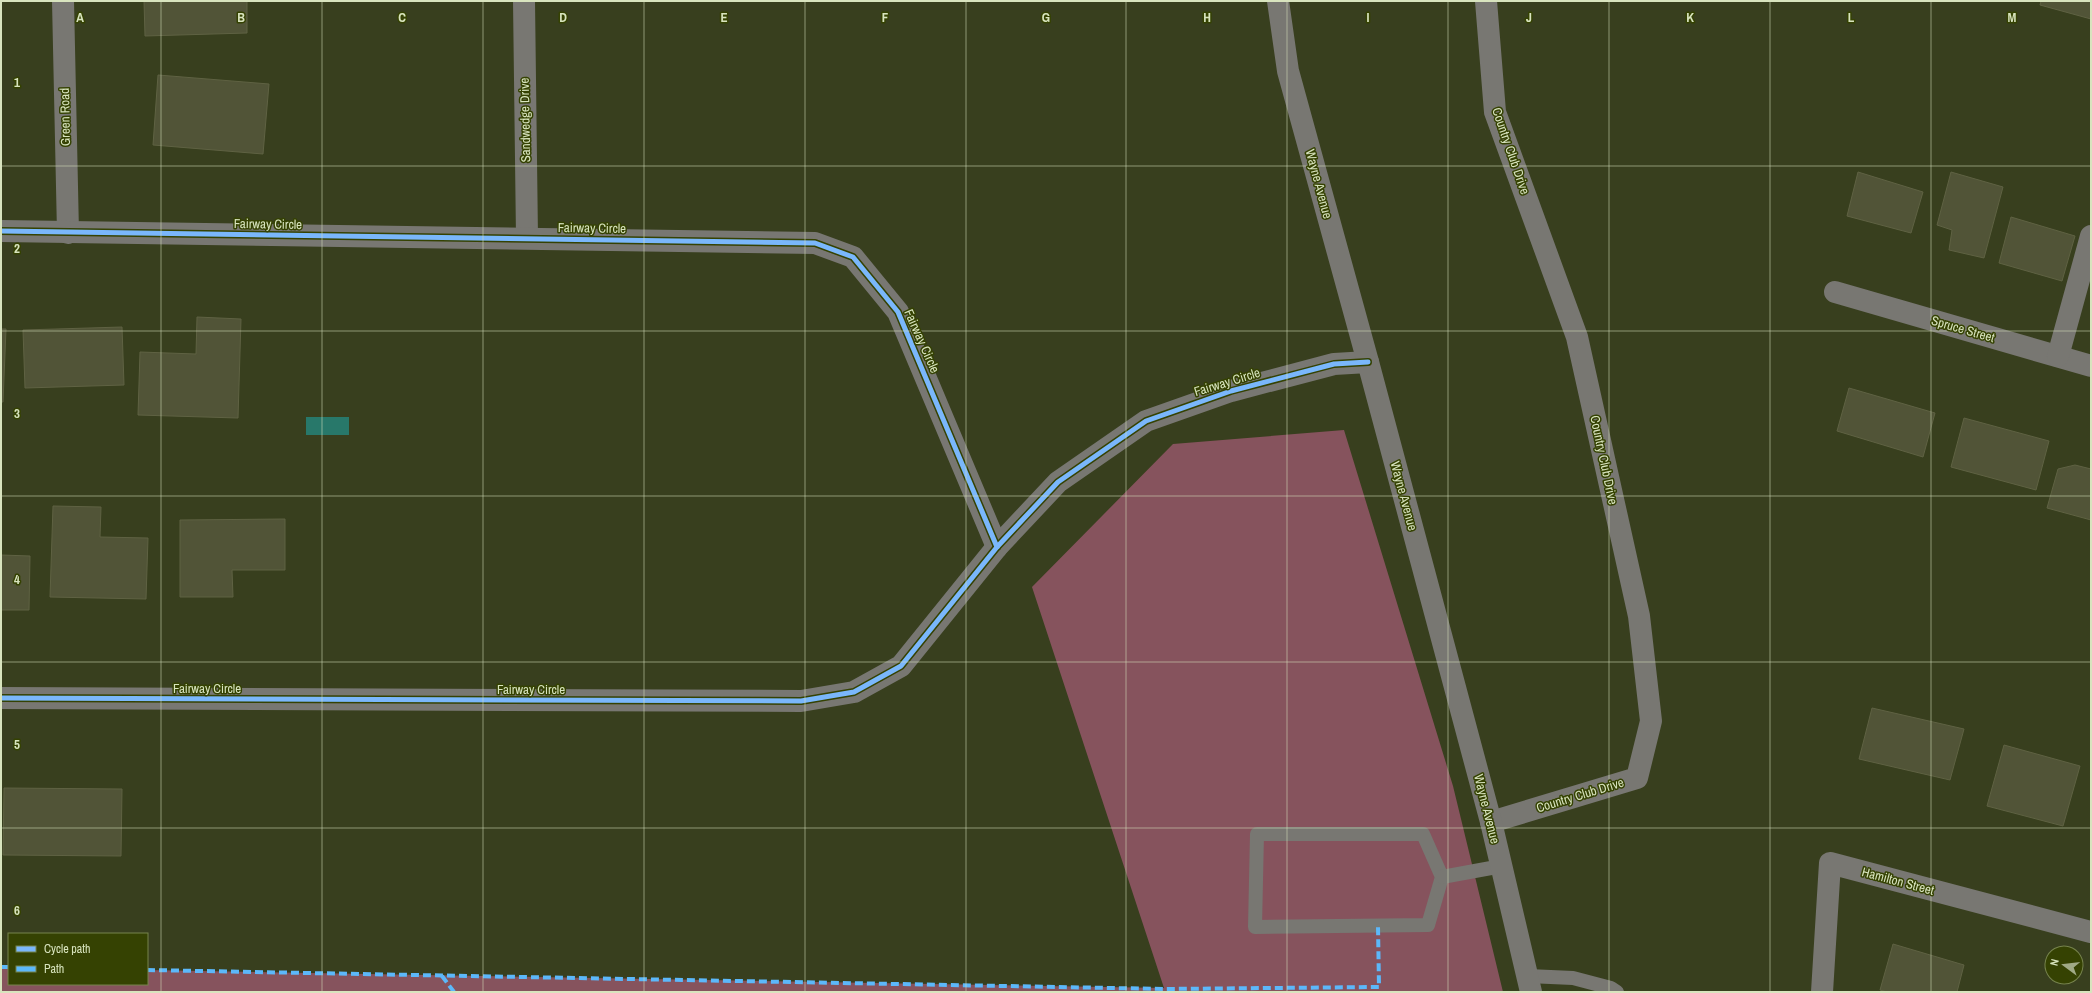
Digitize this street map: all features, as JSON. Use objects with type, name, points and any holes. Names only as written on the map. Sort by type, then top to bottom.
[{"type":"street","name":"Green Road","points":[[63,1],[68,233]]},
{"type":"street","name":"Sandwedge Drive","points":[[524,1],[527,238]]},
{"type":"street","name":"Wayne Avenue","points":[[1278,1],[1288,71],[1368,362],[1491,822],[1530,984]]},
{"type":"street","name":"Country Club Drive","points":[[1486,1],[1495,112],[1577,337],[1639,616],[1651,721],[1637,778],[1491,822]]},
{"type":"street","name":"Fairway Circle","points":[[1,231],[815,243],[853,257],[898,312],[997,547]]},
{"type":"street","points":[[2058,356],[2091,236]]},
{"type":"street","name":"Spruce Street","points":[[1835,292],[2091,366]]},
{"type":"street","name":"Fairway Circle","points":[[1,698],[801,701],[854,692],[901,666],[997,547],[1058,482],[1146,420],[1231,391],[1334,364],[1368,362]]},
{"type":"street","name":"Hamilton Street","points":[[1822,992],[1830,863],[2091,932]]},
{"type":"lane","points":[[1257,834],[1422,834],[1442,877],[1428,925],[1255,927],[1257,834]]},
{"type":"lane","points":[[1442,877],[1502,866]]},
{"type":"lane","points":[[1530,984],[1573,978],[1611,988],[1617,992]]},
{"type":"shaded area","points":[[1344,430],[1453,786],[1503,992],[1,992],[1,967],[8,967],[8,985],[148,985],[148,970],[1164,988],[1032,587],[1173,444]]},
{"type":"water","points":[[306,417],[349,417],[349,435],[306,435]]},
{"type":"building","points":[[144,1],[247,1],[247,33],[145,36]]},
{"type":"building","points":[[2041,1],[2091,1],[2091,19],[2040,5]]},
{"type":"building","points":[[158,75],[269,84],[263,154],[153,145]]},
{"type":"building","points":[[1858,172],[1923,192],[1911,233],[1847,216]]},
{"type":"building","points":[[1951,172],[2003,187],[1984,258],[1949,250],[1952,230],[1937,225]]},
{"type":"building","points":[[2011,217],[2075,236],[2062,281],[1999,263]]},
{"type":"building","points":[[197,317],[241,319],[238,418],[138,415],[140,352],[196,354]]},
{"type":"building","points":[[122,327],[124,385],[25,388],[23,330]]},
{"type":"building","points":[[1,329],[6,329],[3,402],[1,402]]},
{"type":"building","points":[[1849,388],[1935,413],[1923,457],[1837,431]]},
{"type":"building","points":[[1964,418],[2049,441],[2036,490],[1951,467]]},
{"type":"building","points":[[2075,465],[2091,469],[2091,520],[2047,508],[2058,469]]},
{"type":"building","points":[[53,506],[101,507],[100,537],[148,538],[146,599],[50,597]]},
{"type":"building","points":[[285,519],[285,570],[232,570],[233,597],[180,597],[180,520]]},
{"type":"building","points":[[1,555],[30,556],[29,610],[1,610]]},
{"type":"building","points":[[1872,708],[1964,729],[1950,780],[1859,759]]},
{"type":"building","points":[[2004,745],[2080,766],[2063,826],[1987,806]]},
{"type":"building","points":[[4,788],[122,789],[121,856],[3,855]]},
{"type":"building","points":[[1893,944],[1964,965],[1957,992],[1887,992],[1880,990]]},
{"type":"marked path","points":[[148,970],[1165,989],[1379,987],[1378,926]]},
{"type":"marked path","points":[[1,967],[8,967]]},
{"type":"marked path","points":[[442,976],[454,992]]},
{"type":"cycle path","points":[[1,231],[815,243],[853,257],[898,312],[997,547]]},
{"type":"cycle path","points":[[1,698],[801,701],[854,692],[901,666],[997,547],[1058,482],[1146,421],[1231,391],[1334,364],[1368,362]]}]
